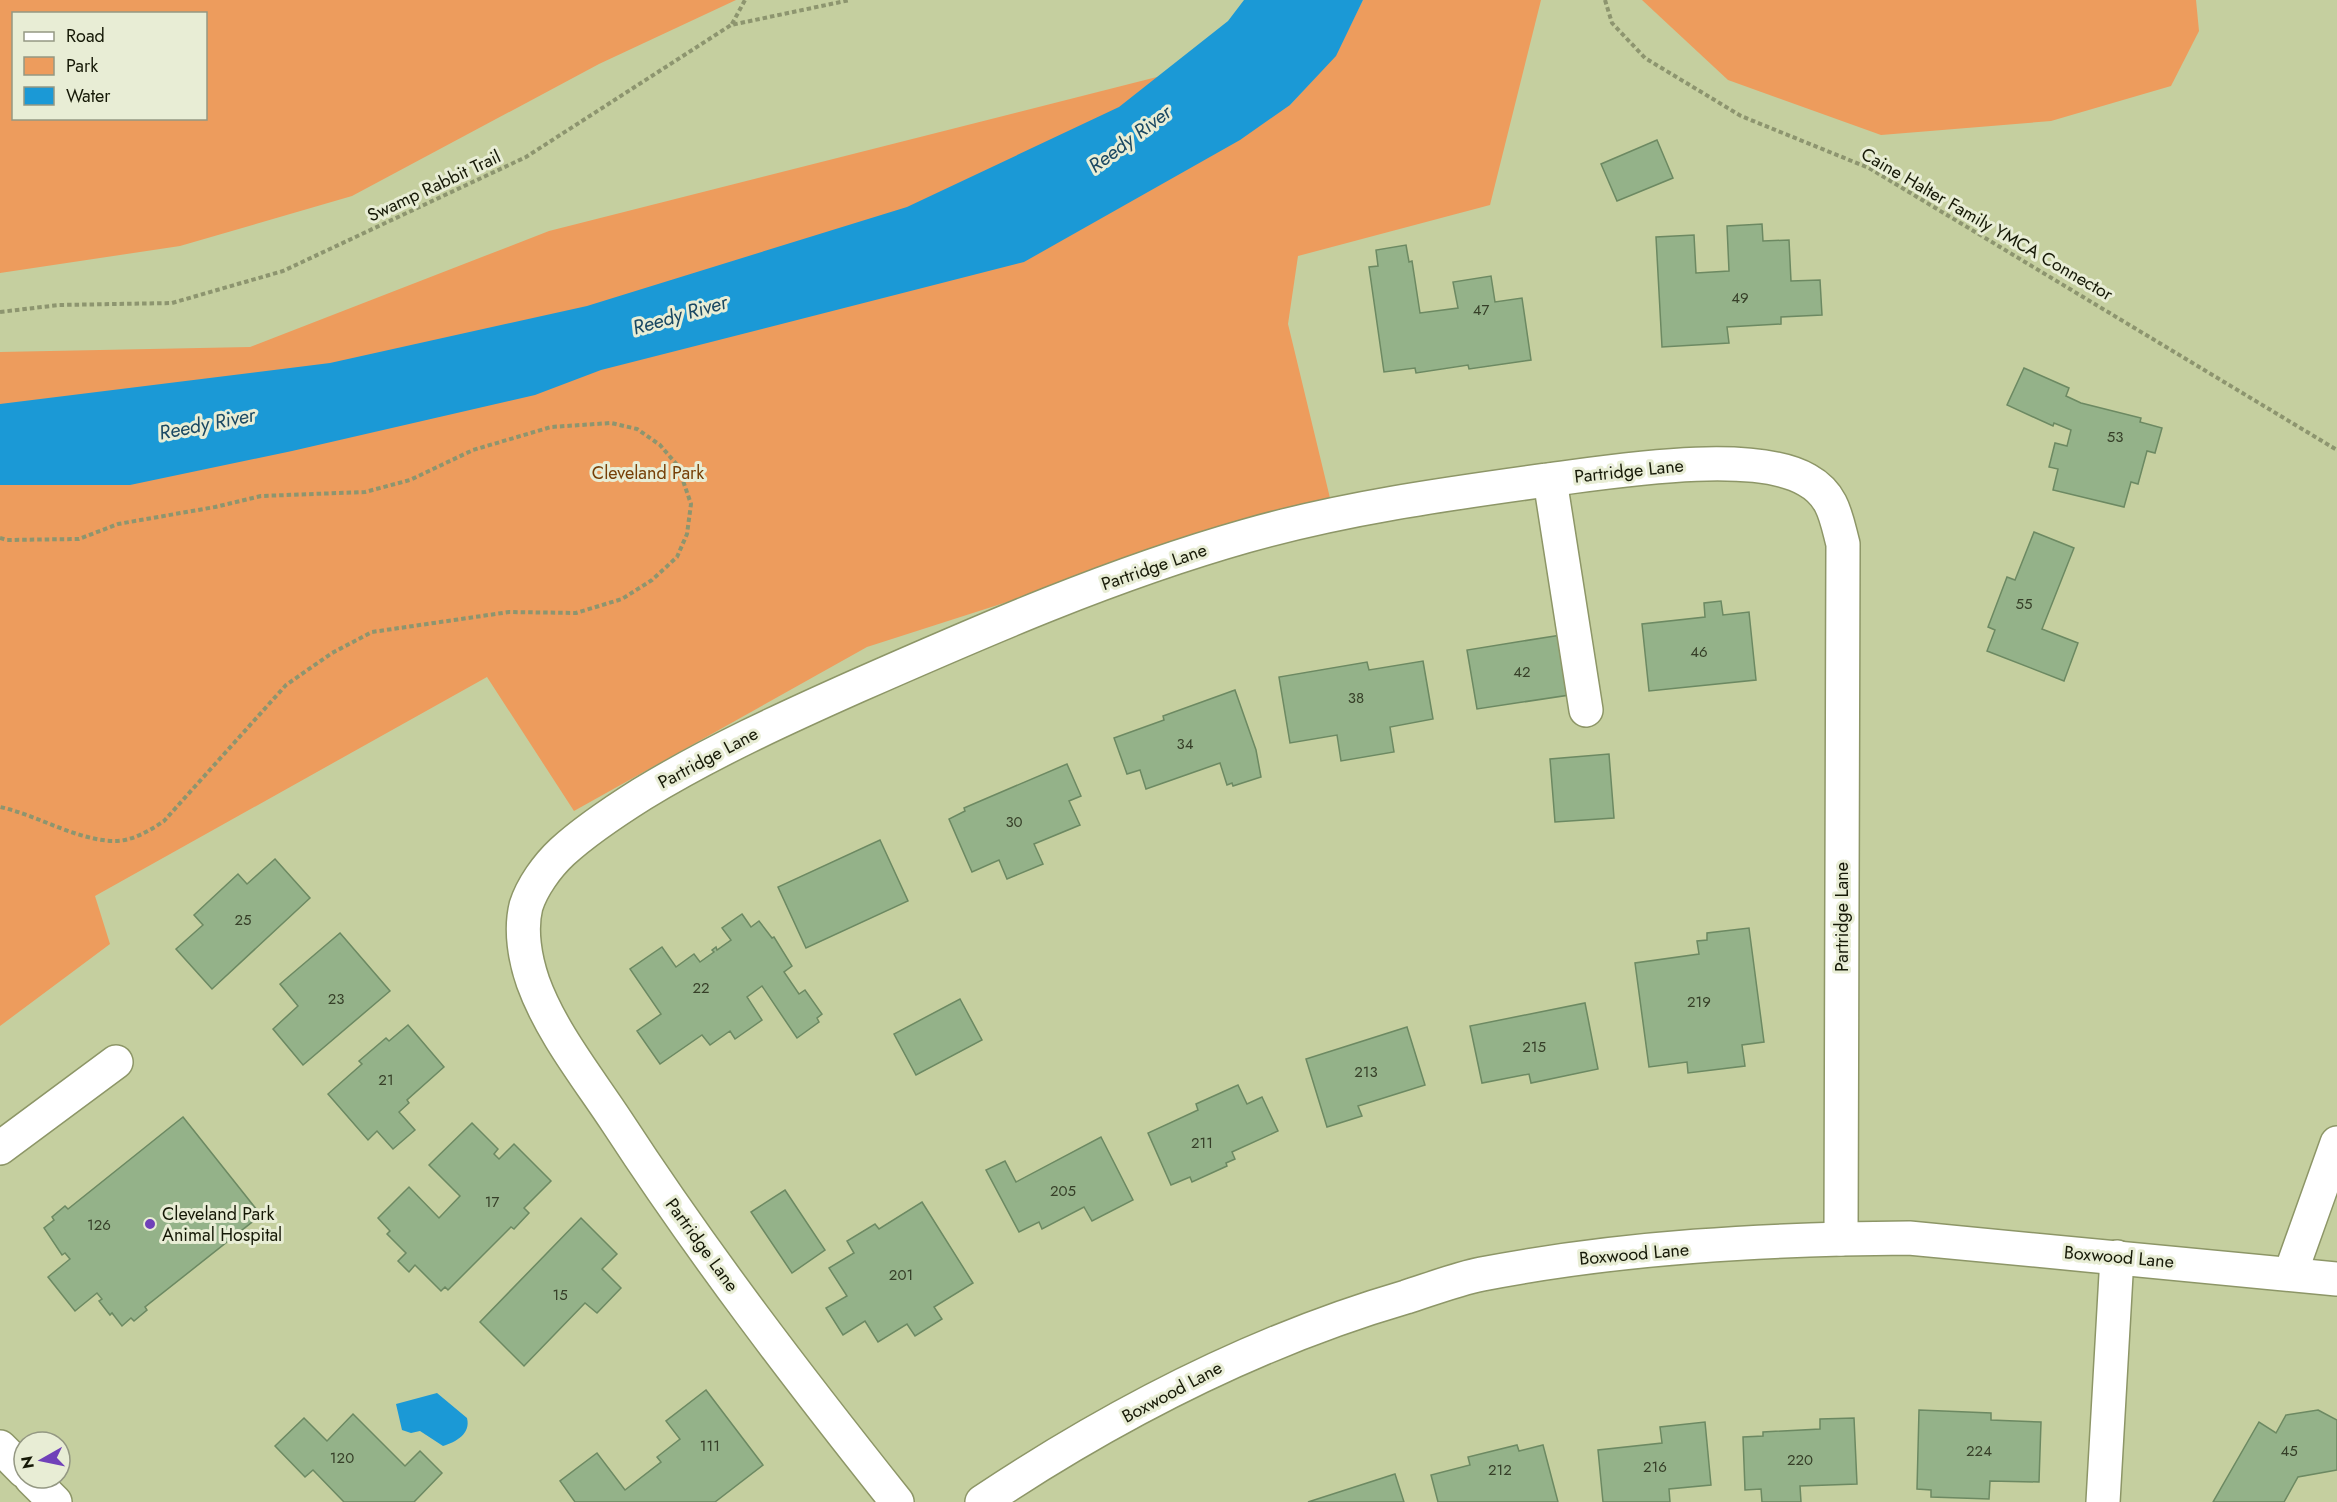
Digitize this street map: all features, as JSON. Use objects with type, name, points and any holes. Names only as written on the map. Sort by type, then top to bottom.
[{"type":"street","name":"Partridge Lane","points":[[897,1502],[811,1394],[655,1180],[558,1032],[534,984],[524,945],[525,908],[537,883],[561,853],[615,811],[723,748],[955,643],[1054,603],[1164,562],[1257,533],[1342,512],[1550,480],[1679,465],[1755,465],[1809,480],[1832,502],[1843,544],[1841,1239]]},
{"type":"street","points":[[1550,480],[1586,710]]},
{"type":"street","points":[[0,1148],[116,1062]]},
{"type":"street","points":[[2291,1272],[2337,1143]]},
{"type":"street","name":"Boxwood Lane","points":[[982,1502],[1025,1473],[1168,1392],[1240,1356],[1338,1317],[1480,1275],[1607,1254],[1841,1239],[1909,1238],[2291,1272],[2337,1279]]},
{"type":"street","points":[[2103,1502],[2117,1257]]},
{"type":"street","points":[[0,1447],[12,1459]]},
{"type":"street","points":[[44,1490],[56,1502]]},
{"type":"path","points":[[731,25],[746,0]]},
{"type":"path","name":"Swamp Rabbit Trail","points":[[0,312],[59,305],[172,303],[283,271],[526,157],[731,25],[850,0]]},
{"type":"path","name":"Caine Halter Family YMCA Connector","points":[[1605,0],[1612,23],[1645,58],[1741,116],[1869,168],[2337,450]]},
{"type":"path","points":[[0,538],[8,540],[79,539],[118,524],[261,496],[365,492],[410,480],[473,450],[551,427],[611,423],[637,429],[660,445],[678,466],[691,504],[687,534],[677,557],[652,580],[622,599],[576,613],[509,612],[391,628],[372,632],[332,653],[286,685],[164,821],[144,834],[113,841],[77,833],[22,812],[0,807]]},
{"type":"green space","points":[[0,0],[736,0],[599,64],[352,196],[180,246],[0,273]]},
{"type":"green space","name":"Cleveland Park","points":[[1363,0],[1541,0],[1490,205],[1298,256],[1288,324],[1330,498],[867,647],[574,811],[487,677],[95,896],[110,944],[0,1026],[0,352],[250,347],[549,231],[1216,62],[1290,105],[1335,56]]},
{"type":"green space","points":[[1642,0],[2196,0],[2199,31],[2171,86],[2051,121],[1881,135],[1728,80]]},
{"type":"water","name":"Reedy River","points":[[1244,0],[1363,0],[1336,56],[1290,105],[1240,140],[1024,262],[601,370],[535,395],[292,451],[130,485],[0,485],[0,404],[330,363],[587,306],[907,207],[1119,107],[1228,21]]},
{"type":"water","points":[[437,1393],[467,1418],[468,1424],[465,1433],[443,1446],[420,1431],[411,1433],[402,1430],[396,1404]]},
{"type":"building","points":[[1657,140],[1673,178],[1617,201],[1601,164]]},
{"type":"building","points":[[1762,224],[1763,241],[1789,240],[1791,281],[1820,280],[1822,315],[1781,317],[1781,324],[1727,327],[1729,343],[1662,347],[1656,237],[1694,235],[1696,273],[1729,271],[1727,226]]},
{"type":"building","points":[[1406,245],[1409,262],[1412,261],[1420,313],[1458,308],[1453,282],[1491,276],[1495,302],[1522,298],[1531,360],[1469,369],[1468,365],[1416,373],[1415,368],[1384,372],[1369,267],[1378,266],[1376,250]]},
{"type":"building","points":[[2024,368],[2069,388],[2066,396],[2081,403],[2141,418],[2140,422],[2162,428],[2155,453],[2147,451],[2138,484],[2131,482],[2124,507],[2053,490],[2058,469],[2049,467],[2055,443],[2067,446],[2071,430],[2054,423],[2053,426],[2007,405]]},
{"type":"building","points":[[2034,532],[2074,548],[2042,629],[2078,643],[2064,681],[1987,651],[1995,630],[1988,627],[2007,577],[2015,580]]},
{"type":"building","points":[[1721,601],[1723,615],[1749,612],[1756,680],[1649,691],[1642,624],[1705,617],[1704,603]]},
{"type":"building","points":[[1567,634],[1576,694],[1477,709],[1467,650]]},
{"type":"building","points":[[1423,661],[1433,719],[1390,727],[1394,752],[1341,761],[1337,735],[1290,743],[1279,677],[1367,662],[1369,670]]},
{"type":"building","points":[[1235,690],[1256,750],[1261,777],[1233,786],[1232,783],[1227,785],[1220,763],[1146,789],[1140,770],[1127,774],[1114,738],[1164,720],[1163,716]]},
{"type":"building","points":[[1609,754],[1614,818],[1555,822],[1550,759]]},
{"type":"building","points":[[1067,764],[1081,796],[1069,801],[1080,825],[1034,844],[1043,864],[1007,879],[999,860],[972,872],[949,819],[965,811],[964,808]]},
{"type":"building","points":[[880,840],[908,901],[806,948],[778,887]]},
{"type":"building","points":[[275,859],[310,898],[212,989],[176,949],[203,925],[194,915],[238,874],[247,884]]},
{"type":"building","points":[[742,914],[751,927],[759,921],[772,938],[774,937],[792,966],[784,972],[799,994],[805,990],[822,1014],[817,1018],[819,1022],[797,1038],[762,986],[747,997],[762,1020],[735,1039],[730,1031],[710,1045],[702,1035],[660,1064],[637,1031],[661,1014],[630,969],[662,947],[676,967],[694,954],[700,962],[714,952],[712,950],[716,947],[717,950],[731,940],[722,928]]},
{"type":"building","points":[[1749,928],[1764,1042],[1742,1045],[1745,1066],[1688,1073],[1687,1062],[1649,1067],[1635,963],[1699,954],[1697,941],[1707,940],[1707,933]]},
{"type":"building","points":[[340,933],[390,991],[303,1065],[273,1029],[298,1006],[280,984]]},
{"type":"building","points":[[960,999],[982,1040],[916,1075],[894,1034]]},
{"type":"building","points":[[1585,1003],[1598,1069],[1531,1083],[1529,1074],[1482,1083],[1470,1026]]},
{"type":"building","points":[[408,1025],[444,1067],[407,1100],[409,1103],[399,1112],[415,1130],[393,1149],[377,1131],[368,1140],[328,1094],[362,1064],[359,1061],[386,1038],[389,1041]]},
{"type":"building","points":[[1407,1027],[1425,1085],[1358,1106],[1362,1116],[1327,1127],[1306,1059]]},
{"type":"building","points":[[1238,1085],[1247,1104],[1262,1097],[1278,1131],[1232,1152],[1235,1159],[1226,1163],[1227,1166],[1192,1182],[1190,1177],[1171,1185],[1148,1133],[1198,1110],[1196,1104]]},
{"type":"building","name":"Cleveland Park Animal Hospital","points":[[183,1117],[261,1215],[145,1307],[147,1310],[134,1321],[131,1318],[122,1326],[99,1301],[102,1299],[97,1293],[75,1311],[48,1277],[70,1259],[65,1253],[62,1255],[44,1228],[54,1220],[52,1217],[65,1206],[68,1209]]},
{"type":"building","points":[[472,1123],[498,1149],[494,1154],[499,1159],[514,1144],[551,1181],[524,1208],[529,1213],[514,1229],[511,1227],[448,1290],[445,1287],[441,1291],[415,1265],[409,1272],[398,1261],[406,1253],[387,1234],[390,1231],[378,1218],[409,1187],[439,1218],[460,1196],[429,1165]]},
{"type":"building","points":[[1101,1137],[1133,1200],[1092,1221],[1084,1207],[1042,1229],[1039,1222],[1019,1232],[986,1170],[1005,1161],[1016,1182]]},
{"type":"building","points":[[785,1190],[825,1250],[792,1273],[751,1212]]},
{"type":"building","points":[[922,1202],[973,1283],[934,1307],[942,1319],[915,1336],[907,1324],[878,1342],[865,1321],[843,1335],[826,1308],[847,1296],[829,1268],[854,1253],[847,1241],[875,1224],[879,1229]]},
{"type":"building","points":[[581,1218],[617,1254],[602,1269],[621,1288],[597,1313],[585,1303],[524,1366],[480,1322]]},
{"type":"building","points":[[706,1390],[763,1465],[715,1502],[575,1502],[560,1481],[597,1453],[625,1490],[661,1462],[657,1457],[680,1439],[666,1421]]},
{"type":"building","points":[[1919,1410],[1991,1413],[1991,1420],[2041,1422],[2039,1482],[1990,1481],[1989,1499],[1931,1497],[1931,1490],[1917,1489]]},
{"type":"building","points":[[2318,1410],[2337,1420],[2337,1470],[2298,1477],[2284,1502],[2213,1502],[2259,1422],[2276,1433],[2286,1415]]},
{"type":"building","points":[[353,1414],[405,1466],[420,1451],[442,1473],[414,1502],[344,1502],[313,1470],[305,1477],[275,1446],[304,1418],[327,1441]]},
{"type":"building","points":[[1854,1418],[1857,1484],[1800,1486],[1801,1502],[1762,1502],[1761,1489],[1745,1490],[1743,1437],[1763,1436],[1763,1432],[1820,1429],[1820,1419]]},
{"type":"building","points":[[1705,1422],[1711,1485],[1669,1489],[1670,1502],[1603,1502],[1598,1450],[1662,1443],[1660,1427]]},
{"type":"building","points":[[1517,1445],[1519,1451],[1543,1445],[1558,1502],[1438,1502],[1431,1475],[1470,1465],[1468,1457]]},
{"type":"building","points":[[1395,1474],[1404,1502],[1308,1502]]},
{"type":"place","name":"Cleveland Park Animal Hospital","points":[[150,1224]]}]
